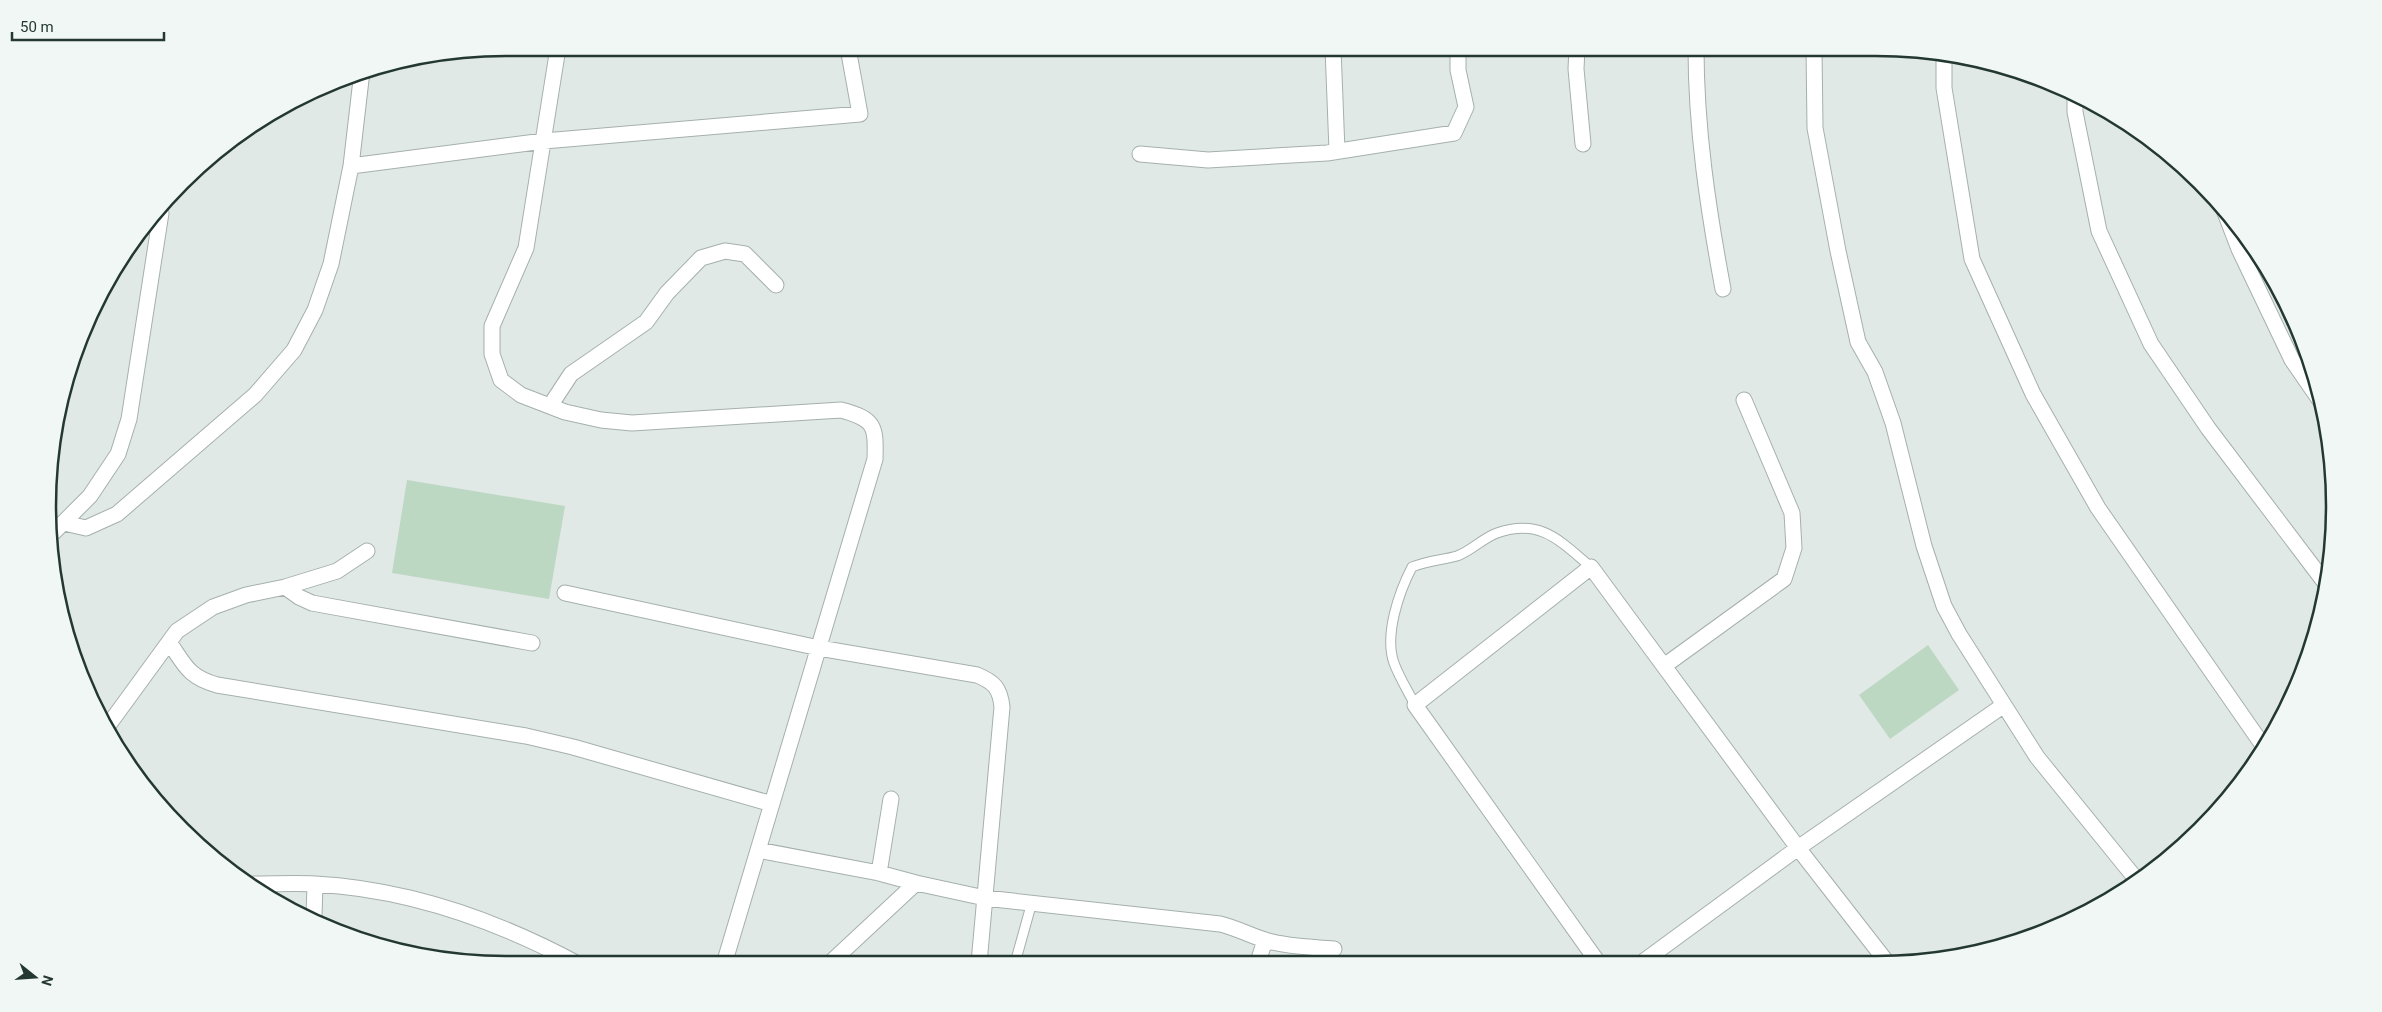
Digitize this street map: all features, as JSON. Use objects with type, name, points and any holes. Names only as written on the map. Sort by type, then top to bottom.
[{"type":"street","points":[[557,56],[526,248],[492,326],[492,354],[501,380],[521,394],[550,406],[565,412],[601,420],[632,423],[841,410],[860,415],[871,424],[876,436],[876,459],[726,956]]},
{"type":"street","points":[[351,166],[544,141],[860,114],[849,56]]},
{"type":"street","points":[[1333,56],[1336,151]]},
{"type":"street","points":[[1140,154],[1208,160],[1336,151],[1454,133],[1466,107],[1458,70],[1458,56]]},
{"type":"street","points":[[1577,56],[1576,69],[1583,144]]},
{"type":"street","points":[[1696,56],[1696,90],[1708,211],[1723,288]]},
{"type":"street","points":[[1814,56],[1815,128],[1838,251],[1858,342],[1874,372],[1893,423],[1924,546],[1944,606],[1959,634],[2037,757],[2133,875]]},
{"type":"street","points":[[1944,62],[1944,88],[1972,260],[2029,385],[2098,508],[2259,740]]},
{"type":"street","points":[[59,527],[86,528],[117,514],[255,395],[294,350],[315,310],[331,264],[351,166],[361,80]]},
{"type":"street","points":[[2075,103],[2075,112],[2099,231],[2151,344],[2208,428],[2320,576]]},
{"type":"street","points":[[59,527],[90,496],[118,454],[129,419],[160,219]]},
{"type":"street","points":[[2232,231],[2292,360],[2308,383]]},
{"type":"street","points":[[550,406],[571,374],[646,322],[667,293],[701,258],[725,251],[745,254],[776,285]]},
{"type":"street","points":[[1664,666],[1784,580],[1794,548],[1792,512],[1744,400]]},
{"type":"street","points":[[112,721],[177,630],[213,607],[246,595],[285,587],[337,571],[367,550]]},
{"type":"street","points":[[1593,956],[1415,705],[1591,567],[1798,848],[1882,956]]},
{"type":"street","points":[[285,587],[312,603],[532,642]]},
{"type":"street","points":[[565,593],[819,648],[977,674],[992,681],[1000,691],[1002,707],[980,956]]},
{"type":"street","points":[[169,642],[190,672],[200,680],[217,685],[526,736],[573,747],[772,804]]},
{"type":"street","points":[[1651,956],[1798,848],[2004,705]]},
{"type":"street","points":[[879,873],[891,799]]},
{"type":"street","points":[[758,850],[879,873],[985,898],[1220,924],[1237,928],[1265,940],[1334,949]]},
{"type":"street","points":[[837,956],[916,883]]},
{"type":"street","points":[[263,884],[315,884],[378,892],[493,923],[561,956]]},
{"type":"street","points":[[314,912],[315,884]]},
{"type":"street","points":[[1260,956],[1265,940]]},
{"type":"lane","points":[[1415,705],[1393,662],[1391,632],[1402,586],[1412,567],[1429,560],[1457,556],[1496,533],[1526,527],[1554,536],[1591,567]]},
{"type":"lane","points":[[1017,956],[1032,902]]},
{"type":"green space","points":[[407,480],[565,506],[549,599],[392,573]]},
{"type":"green space","points":[[1928,645],[1959,690],[1890,739],[1859,695]]}]
